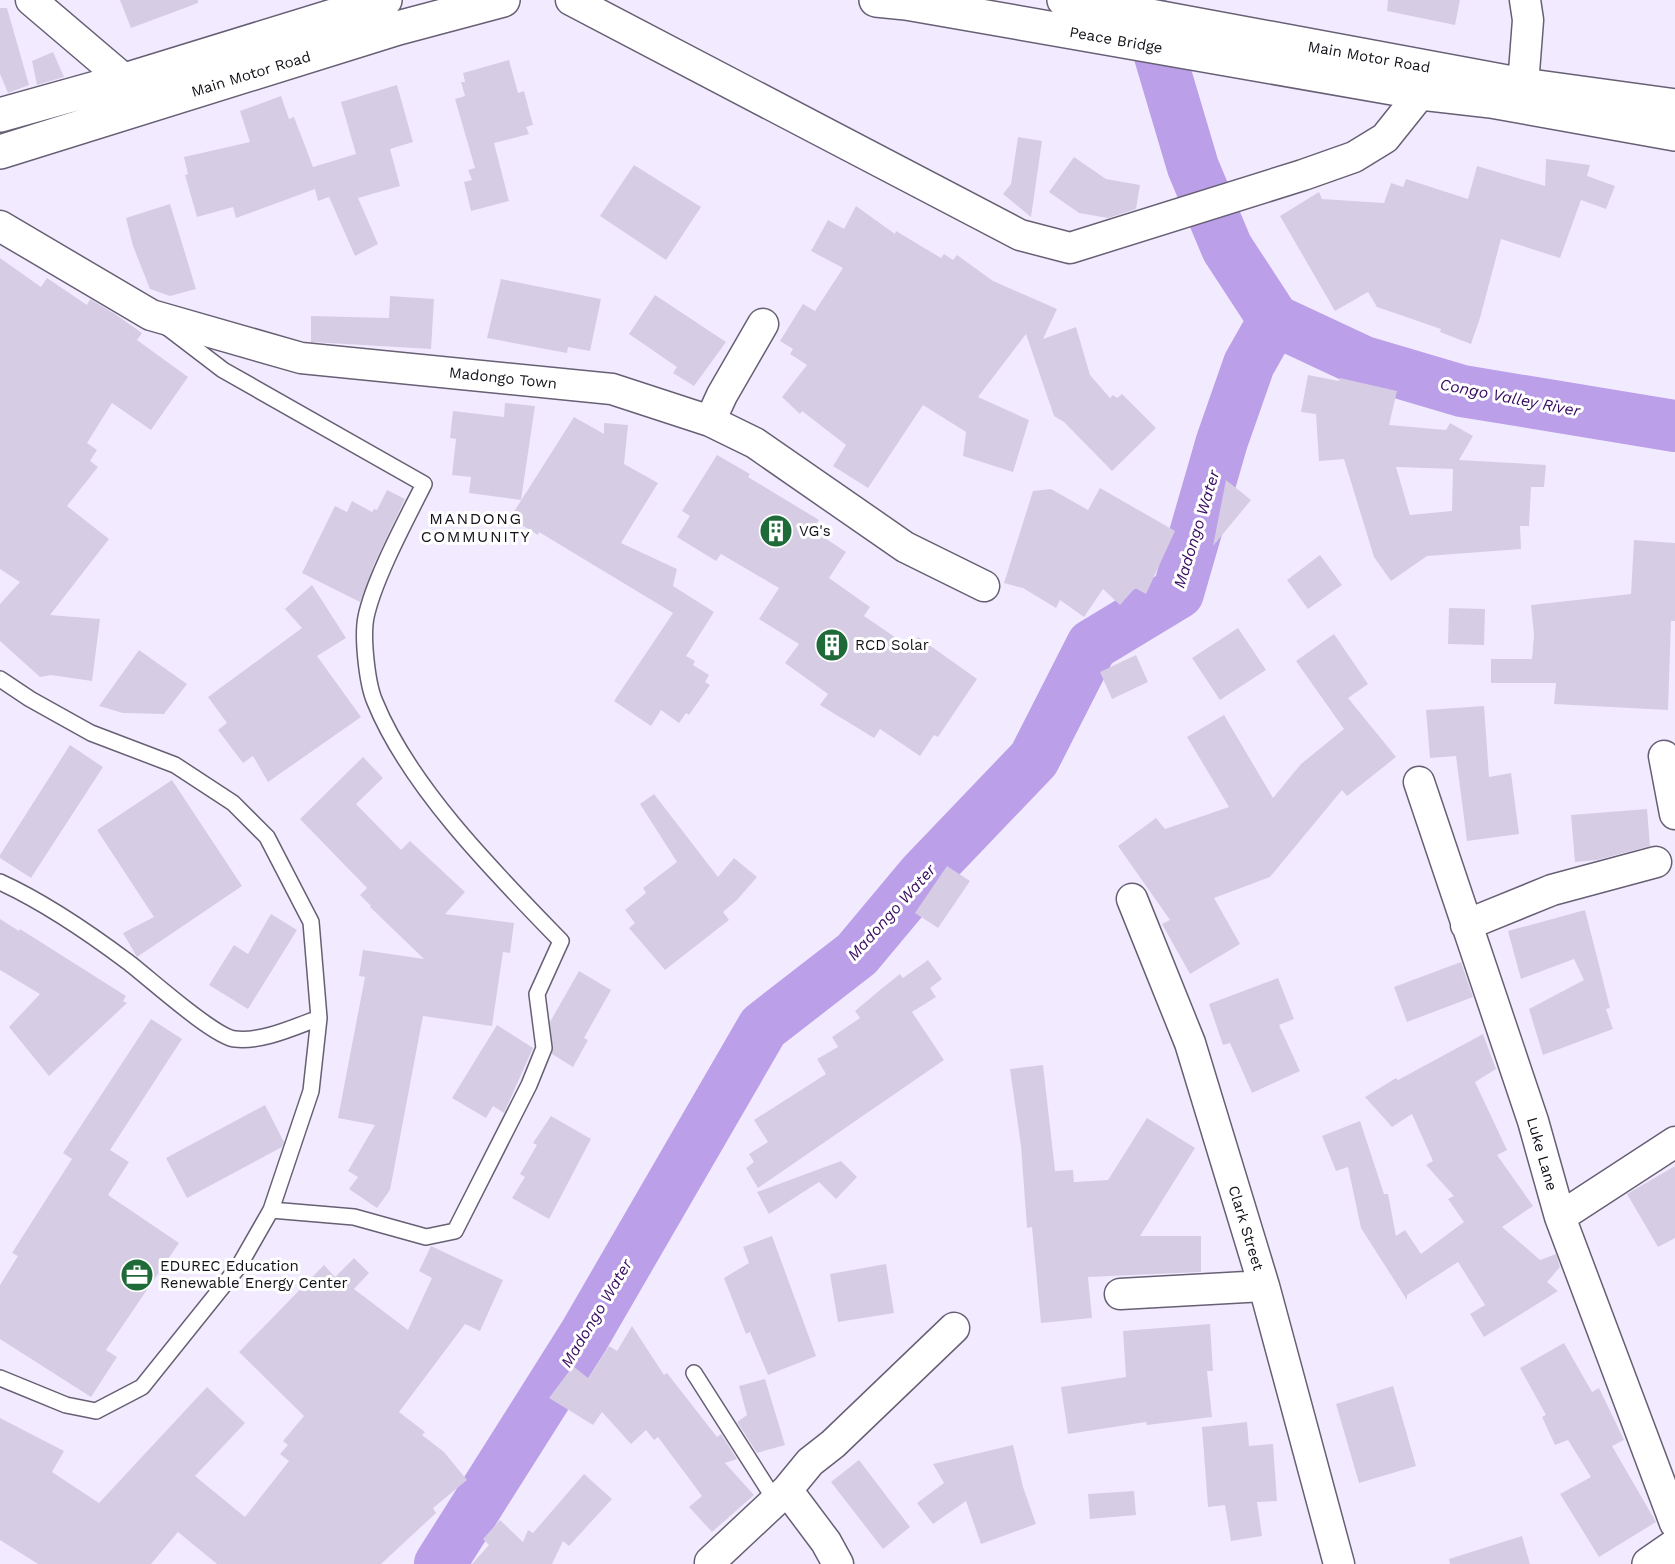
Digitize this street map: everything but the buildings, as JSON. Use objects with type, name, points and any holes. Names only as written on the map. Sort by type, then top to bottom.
[{"type":"main road","name":"Main Motor Road","points":[[4,109],[125,80],[385,0]]},
{"type":"main road","name":"Main Motor Road","points":[[0,152],[398,28],[503,0]]},
{"type":"main road","name":"Main Motor Road","points":[[1064,0],[1329,64],[1421,93],[1491,101],[1675,134]]},
{"type":"main road","name":"Peace Bridge","points":[[891,2],[1329,64]]},
{"type":"main road","name":"Main Motor Road","points":[[1329,64],[1523,85],[1675,106]]},
{"type":"main road","points":[[1649,1564],[1675,1546]]},
{"type":"street","points":[[31,0],[125,80]]},
{"type":"street","points":[[571,0],[1020,235],[1070,248],[1354,157],[1385,138],[1421,93]]},
{"type":"street","points":[[1523,85],[1528,20],[1525,0]]},
{"type":"street","points":[[4,109],[47,137]]},
{"type":"street","name":"Madongo Town","points":[[0,226],[151,315],[301,358],[612,389],[710,421],[755,443],[905,547],[984,586]]},
{"type":"street","points":[[710,421],[722,395],[763,324]]},
{"type":"street","points":[[1664,756],[1675,814]]},
{"type":"street","name":"Luke Lane","points":[[1419,782],[1533,1120],[1560,1217],[1675,1523]]},
{"type":"street","points":[[1466,925],[1552,890],[1656,862]]},
{"type":"street","name":"Clark Street","points":[[1132,899],[1190,1043],[1264,1286],[1339,1564]]},
{"type":"street","points":[[1560,1217],[1675,1142]]},
{"type":"street","points":[[1120,1294],[1264,1286]]},
{"type":"street","points":[[710,1562],[781,1495],[810,1462],[833,1444],[954,1328]]},
{"type":"street","points":[[781,1495],[826,1542],[838,1564]]},
{"type":"lane","points":[[151,315],[223,370],[424,484],[374,593],[365,618],[365,647],[374,701],[406,759],[434,797],[512,890],[561,941],[537,994],[544,1048],[529,1085],[455,1231],[426,1237],[354,1217],[271,1210]]},
{"type":"lane","points":[[0,679],[30,699],[92,733],[175,765],[233,802],[267,837],[311,922],[319,1018],[311,1092],[271,1210],[239,1266],[142,1387],[96,1411],[66,1405],[0,1378]]},
{"type":"lane","points":[[0,882],[62,915],[169,993],[210,1027],[234,1039],[257,1038],[319,1018]]},
{"type":"lane","points":[[694,1372],[781,1495]]},
{"type":"waterway","name":"Congo Valley River","points":[[1138,0],[1158,49],[1193,167],[1227,248],[1274,320],[1364,362],[1462,391],[1675,426]]},
{"type":"waterway","name":"Madongo Water","points":[[440,1564],[584,1336],[763,1027],[857,954],[923,875],[1034,759],[1092,645],[1178,593],[1222,441],[1249,364],[1274,320]]},
{"type":"place","name":"VG's","points":[[776,531]]},
{"type":"place","name":"RCD Solar","points":[[832,645]]},
{"type":"place","name":"EDUREC Education Renewable Energy Center","points":[[137,1275]]},
{"type":"district","name":"MANDONG COMMUNITY","points":[[476,527]]}]
